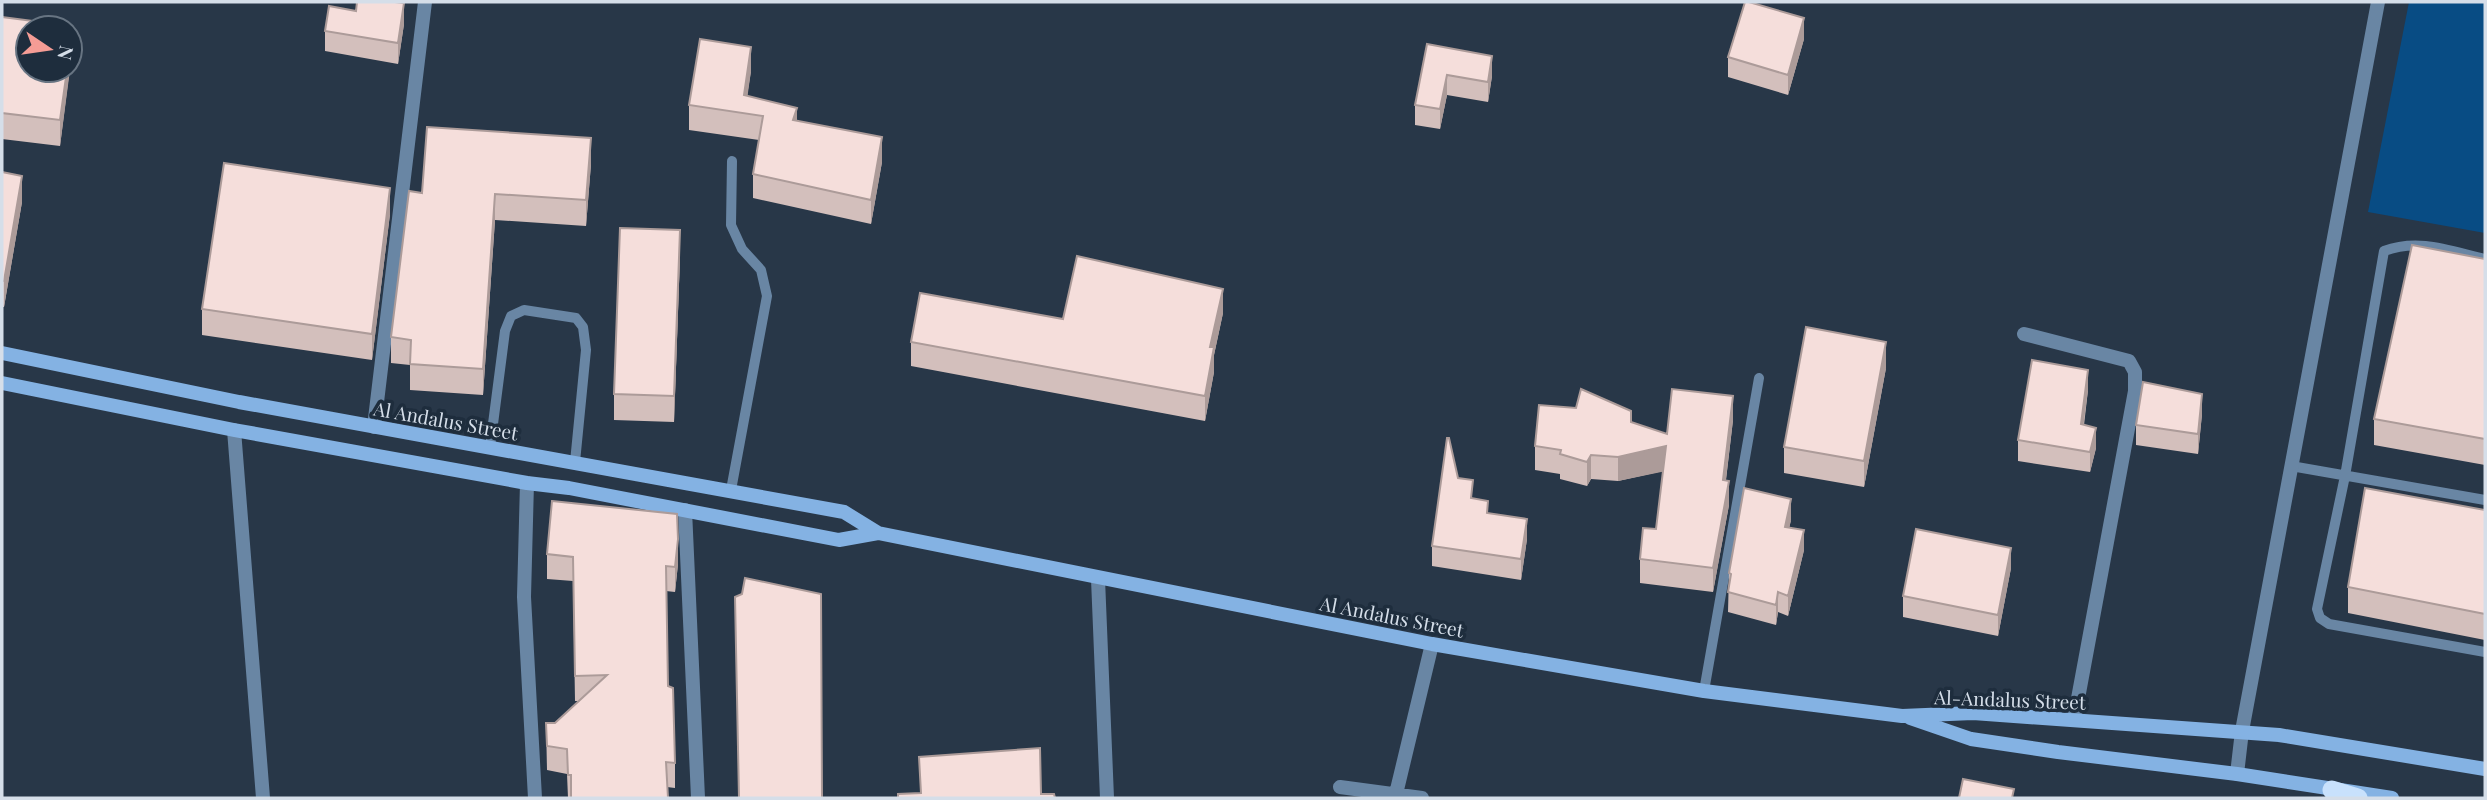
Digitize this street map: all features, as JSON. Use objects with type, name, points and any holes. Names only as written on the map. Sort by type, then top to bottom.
[{"type":"highway","points":[[2332,790],[2358,798]]},
{"type":"main road","name":"Al Andalus Street","points":[[2,353],[239,402],[844,512],[878,533],[1432,644],[1704,691],[1902,716]]},
{"type":"main road","name":"Al Andalus Street","points":[[2,383],[234,430],[839,540],[878,533]]},
{"type":"main road","name":"Al-Andalus Street","points":[[1902,716],[1973,713],[2242,731],[2485,769]]},
{"type":"main road","name":"Al-Andalus Street","points":[[1902,716],[1970,739],[2237,774],[2392,798]]},
{"type":"street","points":[[374,427],[425,2]]},
{"type":"street","points":[[2237,774],[2242,731],[2378,2]]},
{"type":"street","points":[[2024,334],[2129,361],[2135,372],[2135,391],[2074,720]]},
{"type":"street","points":[[234,430],[263,798]]},
{"type":"street","points":[[527,483],[524,597],[535,798]]},
{"type":"street","points":[[685,510],[698,798]]},
{"type":"street","points":[[1098,579],[1107,798]]},
{"type":"street","points":[[1396,796],[1432,644]]},
{"type":"street","points":[[1340,787],[1422,798]]},
{"type":"lane","points":[[731,491],[767,296],[761,270],[742,250],[731,225],[732,161]]},
{"type":"lane","points":[[2485,259],[2417,244],[2402,244],[2384,251],[2345,476],[2318,609],[2320,618],[2329,624],[2485,652]]},
{"type":"lane","points":[[490,447],[505,331],[511,316],[524,310],[576,318],[583,327],[586,339],[575,461]]},
{"type":"lane","points":[[1704,691],[1759,378]]},
{"type":"lane","points":[[2291,467],[2485,500]]},
{"type":"shaded area","points":[[2409,2],[2485,2],[2485,233],[2368,212]]},
{"type":"building","points":[[357,2],[404,3],[398,43],[325,31],[329,6],[356,11]]},
{"type":"building","points":[[1745,2],[1804,18],[1788,75],[1728,57]]},
{"type":"building","points":[[2,17],[14,19],[14,84],[65,84],[60,120],[2,113]]},
{"type":"building","points":[[700,39],[751,47],[744,95],[797,108],[793,120],[882,137],[871,200],[753,174],[763,116],[689,105]]},
{"type":"building","points":[[1427,44],[1492,56],[1488,82],[1447,75],[1440,109],[1415,105]]},
{"type":"building","points":[[427,127],[591,138],[586,200],[495,194],[483,369],[410,364],[411,340],[391,337],[409,191],[422,193]]},
{"type":"building","points":[[224,163],[390,188],[372,334],[202,309]]},
{"type":"building","points":[[2,172],[22,176],[4,281],[2,281]]},
{"type":"building","points":[[620,228],[680,230],[674,396],[614,394]]},
{"type":"building","points":[[2412,245],[2485,259],[2485,439],[2374,419]]},
{"type":"building","points":[[1077,256],[1223,289],[1210,347],[1214,347],[1205,396],[911,342],[920,293],[1063,319]]},
{"type":"building","points":[[1806,327],[1886,342],[1864,461],[1784,447]]},
{"type":"building","points":[[2032,360],[2088,370],[2081,424],[2096,428],[2090,452],[2018,440]]},
{"type":"building","points":[[2143,382],[2202,394],[2198,434],[2136,425]]},
{"type":"building","points":[[1581,389],[1631,411],[1631,422],[1667,434],[1672,389],[1733,396],[1723,480],[1729,481],[1713,568],[1640,559],[1643,528],[1656,529],[1666,446],[1618,457],[1591,455],[1587,462],[1560,454],[1561,450],[1535,446],[1539,405],[1576,408]]},
{"type":"building","points":[[1447,438],[1458,478],[1473,480],[1471,498],[1488,501],[1487,513],[1527,519],[1521,559],[1432,546]]},
{"type":"building","points":[[1744,488],[1791,499],[1785,527],[1804,530],[1788,596],[1778,592],[1776,605],[1728,592]]},
{"type":"building","points":[[2365,488],[2485,510],[2485,614],[2348,587]]},
{"type":"building","points":[[552,501],[677,514],[675,567],[666,566],[668,686],[673,688],[675,763],[666,762],[668,798],[571,798],[567,749],[547,746],[546,723],[555,723],[607,675],[575,676],[573,557],[547,554]]},
{"type":"building","points":[[1916,529],[2011,548],[1998,615],[1903,596]]},
{"type":"building","points":[[745,578],[821,594],[822,798],[739,798],[735,597],[742,594]]},
{"type":"building","points":[[1040,748],[1041,794],[1054,794],[1055,798],[898,798],[898,794],[921,793],[919,757]]},
{"type":"building","points":[[1963,779],[2014,789],[2012,798],[1959,798]]}]
